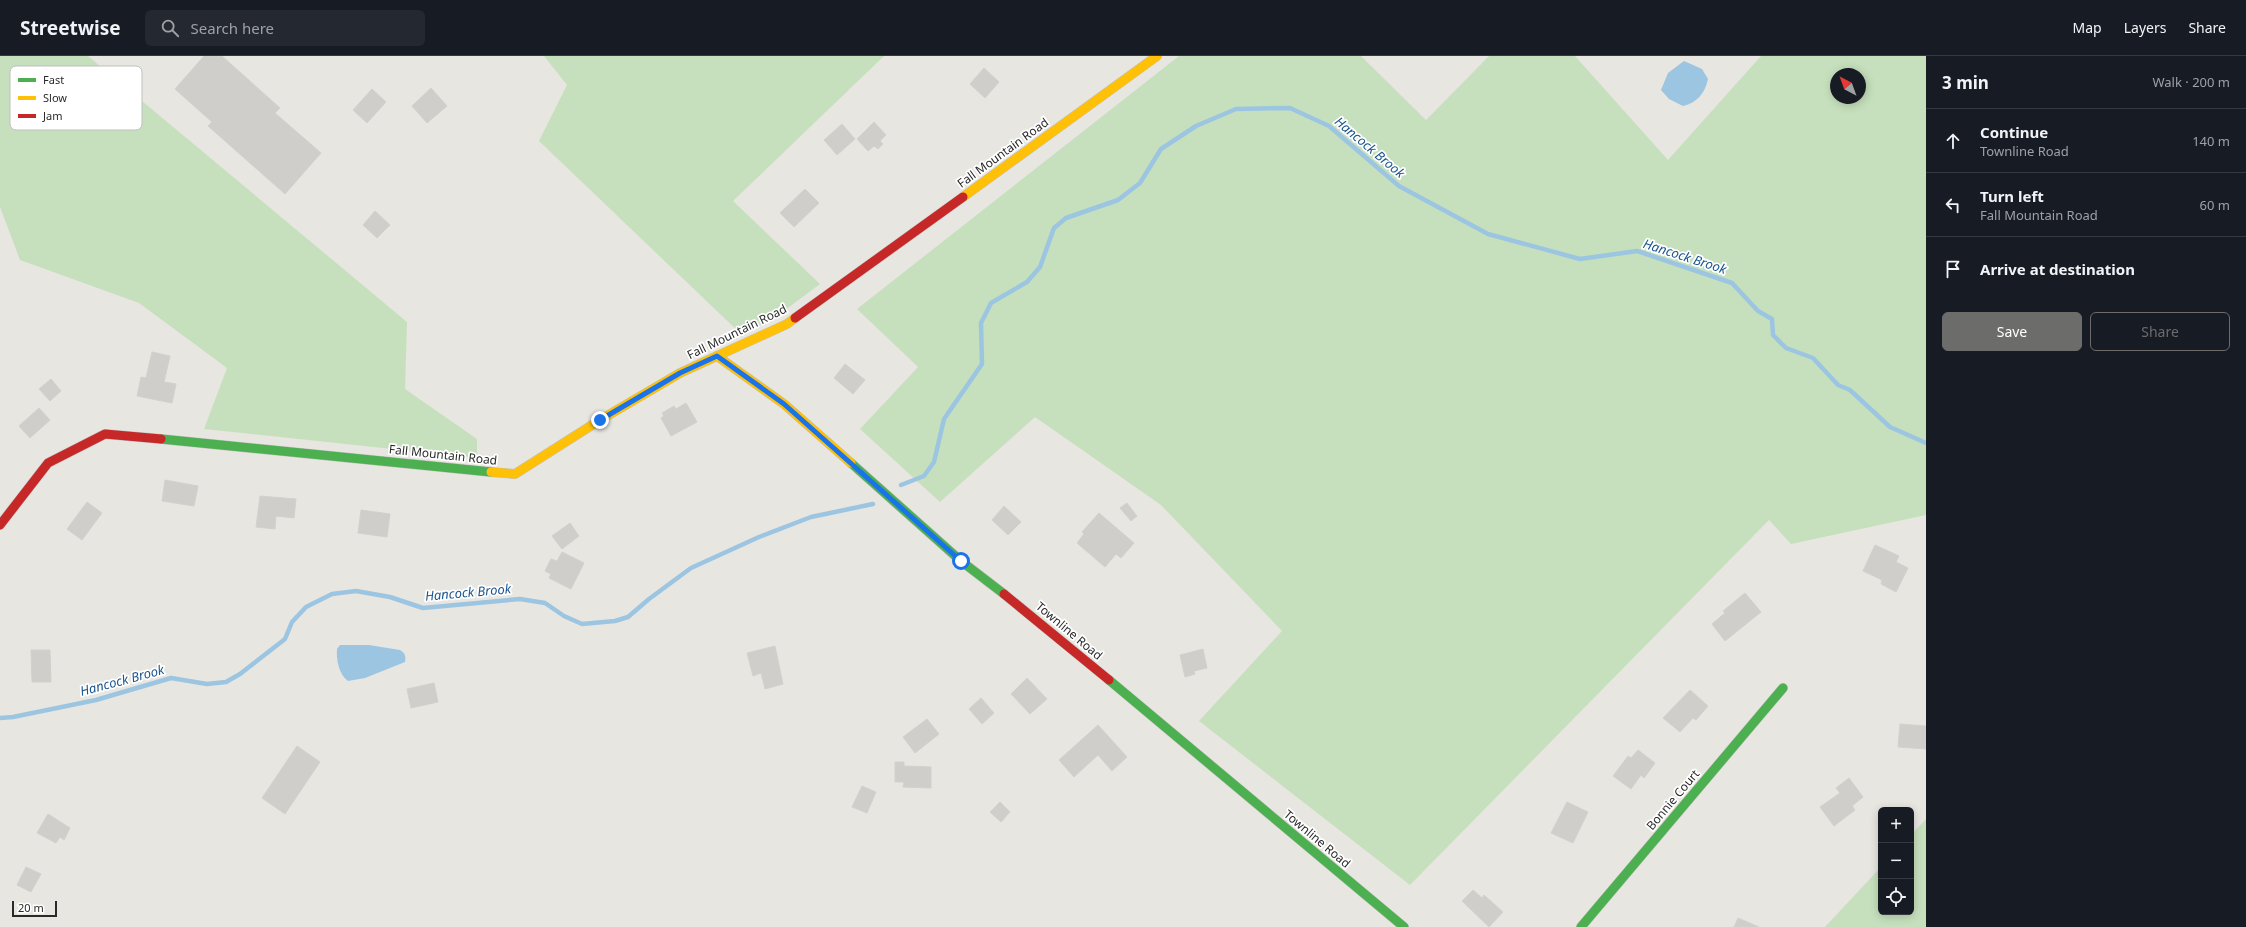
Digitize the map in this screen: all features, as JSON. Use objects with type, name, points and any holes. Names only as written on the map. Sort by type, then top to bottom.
[{"type":"main road","name":"Fall Mountain Road","points":[[0,525],[48,463],[105,434],[515,474],[600,420],[673,377],[787,324],[1157,56]]},
{"type":"main road","name":"Townline Road","points":[[717,356],[784,404],[961,561],[1032,616],[1404,927]]},
{"type":"main road","name":"Bonnie Court","points":[[1581,927],[1782,688]]},
{"type":"green space","points":[[0,56],[88,56],[100,66],[10,66],[10,130],[142,130],[142,101],[407,322],[405,389],[477,439],[477,458],[204,429],[227,368],[139,303],[20,260],[0,207]]},
{"type":"green space","points":[[544,56],[884,56],[733,201],[820,284],[773,319],[741,334],[539,141],[567,85]]},
{"type":"green space","points":[[1179,56],[1361,56],[1426,120],[1489,56],[1575,56],[1668,160],[1761,56],[1926,56],[1926,515],[1791,544],[1769,520],[1410,885],[1199,721],[1282,631],[1161,505],[1035,417],[940,502],[860,429],[918,367],[857,309]]},
{"type":"green space","points":[[1926,819],[1926,927],[1825,927],[1878,870],[1878,915],[1914,915],[1914,832]]},
{"type":"water","points":[[1684,61],[1702,69],[1708,79],[1705,89],[1700,97],[1688,105],[1683,106],[1669,99],[1661,90],[1668,73]]},
{"type":"water","points":[[340,645],[369,645],[400,650],[405,655],[405,662],[365,678],[348,681],[342,675],[338,662],[337,649]]},
{"type":"building","points":[[204,56],[222,56],[280,108],[275,113],[321,153],[285,194],[208,126],[212,122],[175,89]]},
{"type":"building","points":[[984,68],[999,82],[985,98],[970,84]]},
{"type":"building","points":[[431,88],[447,106],[427,123],[412,106]]},
{"type":"building","points":[[372,89],[386,102],[367,123],[353,110]]},
{"type":"building","points":[[874,122],[886,135],[880,141],[883,144],[878,149],[874,146],[868,151],[857,139]]},
{"type":"building","points":[[842,124],[855,139],[837,155],[824,140]]},
{"type":"building","points":[[805,189],[819,203],[794,227],[780,213]]},
{"type":"building","points":[[375,211],[390,225],[377,238],[363,225]]},
{"type":"building","points":[[152,352],[170,356],[164,382],[176,384],[172,403],[137,396],[141,377],[146,378]]},
{"type":"building","points":[[845,364],[865,380],[853,394],[834,378]]},
{"type":"building","points":[[51,379],[61,391],[50,401],[39,389]]},
{"type":"building","points":[[686,403],[697,422],[671,436],[661,418],[664,416],[662,413],[674,406],[676,409]]},
{"type":"building","points":[[39,408],[50,420],[30,438],[19,426]]},
{"type":"building","points":[[165,480],[198,486],[194,506],[162,501]]},
{"type":"building","points":[[260,496],[296,499],[294,518],[276,516],[275,529],[256,527]]},
{"type":"building","points":[[87,502],[102,513],[82,540],[67,529]]},
{"type":"building","points":[[1127,503],[1137,516],[1131,521],[1120,508]]},
{"type":"building","points":[[1004,506],[1021,522],[1008,535],[992,520]]},
{"type":"building","points":[[361,510],[390,514],[387,537],[358,533]]},
{"type":"building","points":[[1099,513],[1134,543],[1121,558],[1116,554],[1105,567],[1077,543],[1084,534],[1082,532]]},
{"type":"building","points":[[570,523],[579,536],[562,549],[552,536]]},
{"type":"building","points":[[1875,545],[1899,556],[1896,562],[1908,568],[1896,592],[1881,584],[1882,580],[1863,571]]},
{"type":"building","points":[[562,552],[584,563],[571,589],[549,578],[551,574],[545,571],[551,559],[557,561]]},
{"type":"building","points":[[1745,593],[1761,612],[1725,641],[1712,624],[1725,613],[1723,611]]},
{"type":"building","points":[[775,646],[783,684],[765,689],[761,673],[753,676],[747,653]]},
{"type":"building","points":[[1203,649],[1207,668],[1194,671],[1195,674],[1185,677],[1180,655]]},
{"type":"building","points":[[31,650],[50,650],[51,682],[32,682]]},
{"type":"building","points":[[1027,678],[1047,699],[1030,714],[1011,694]]},
{"type":"building","points":[[434,683],[438,702],[411,708],[407,689]]},
{"type":"building","points":[[1690,690],[1708,706],[1696,720],[1693,718],[1680,732],[1663,718]]},
{"type":"building","points":[[981,698],[994,713],[982,724],[969,709]]},
{"type":"building","points":[[927,719],[939,734],[915,753],[903,737]]},
{"type":"building","points":[[1900,724],[1926,726],[1926,749],[1898,747]]},
{"type":"building","points":[[1098,725],[1127,757],[1112,771],[1098,755],[1074,777],[1059,760]]},
{"type":"building","points":[[297,746],[320,762],[285,814],[262,798]]},
{"type":"building","points":[[1638,750],[1655,763],[1644,778],[1641,775],[1631,789],[1613,776],[1628,756],[1631,758]]},
{"type":"building","points":[[895,762],[904,762],[904,766],[931,767],[931,788],[903,787],[904,782],[895,782]]},
{"type":"building","points":[[1849,778],[1863,797],[1852,806],[1855,810],[1834,826],[1820,807],[1840,793],[1836,788]]},
{"type":"building","points":[[862,786],[876,792],[867,813],[852,807]]},
{"type":"building","points":[[1000,802],[1010,812],[1001,822],[990,812]]},
{"type":"building","points":[[1567,802],[1588,812],[1573,843],[1551,833]]},
{"type":"building","points":[[48,814],[70,828],[64,840],[60,837],[56,843],[37,833]]},
{"type":"building","points":[[26,867],[41,874],[31,892],[17,885]]},
{"type":"building","points":[[1473,890],[1482,898],[1484,895],[1503,912],[1489,927],[1462,901]]},
{"type":"building","points":[[1738,918],[1759,927],[1734,927]]},
{"type":"waterway","name":"Hancock Brook","points":[[901,485],[924,476],[934,462],[944,419],[982,364],[981,323],[991,303],[1027,282],[1040,267],[1054,228],[1066,218],[1118,200],[1140,183],[1161,149],[1196,126],[1236,109],[1290,108],[1329,126],[1399,186],[1488,234],[1580,259],[1637,251],[1732,283],[1758,311],[1772,319],[1773,335],[1786,348],[1813,358],[1838,385],[1850,390],[1890,427],[1926,443]]},
{"type":"waterway","name":"Hancock Brook","points":[[0,718],[13,717],[96,700],[171,678],[207,684],[226,682],[240,674],[285,639],[292,622],[306,607],[332,594],[356,591],[390,597],[423,608],[520,599],[545,603],[564,616],[582,624],[615,621],[628,617],[649,599],[691,568],[759,537],[811,517],[873,504]]},
{"type":"traffic: fast","points":[[161,439],[491,472]]},
{"type":"traffic: fast","points":[[851,463],[961,561],[1004,594]]},
{"type":"traffic: fast","points":[[1109,680],[1404,927]]},
{"type":"traffic: fast","points":[[1581,927],[1783,688]]},
{"type":"traffic: slow","points":[[963,197],[1157,56]]},
{"type":"traffic: slow","points":[[491,472],[515,474],[600,420],[680,373],[787,324],[795,318]]},
{"type":"traffic: slow","points":[[717,356],[784,404],[851,463]]},
{"type":"traffic: jam","points":[[795,318],[963,197]]},
{"type":"traffic: jam","points":[[0,525],[48,463],[105,434],[161,439]]},
{"type":"traffic: jam","points":[[1004,594],[1109,680]]},
{"type":"route","points":[[600,420],[680,373],[717,356],[784,404],[961,561]]}]
